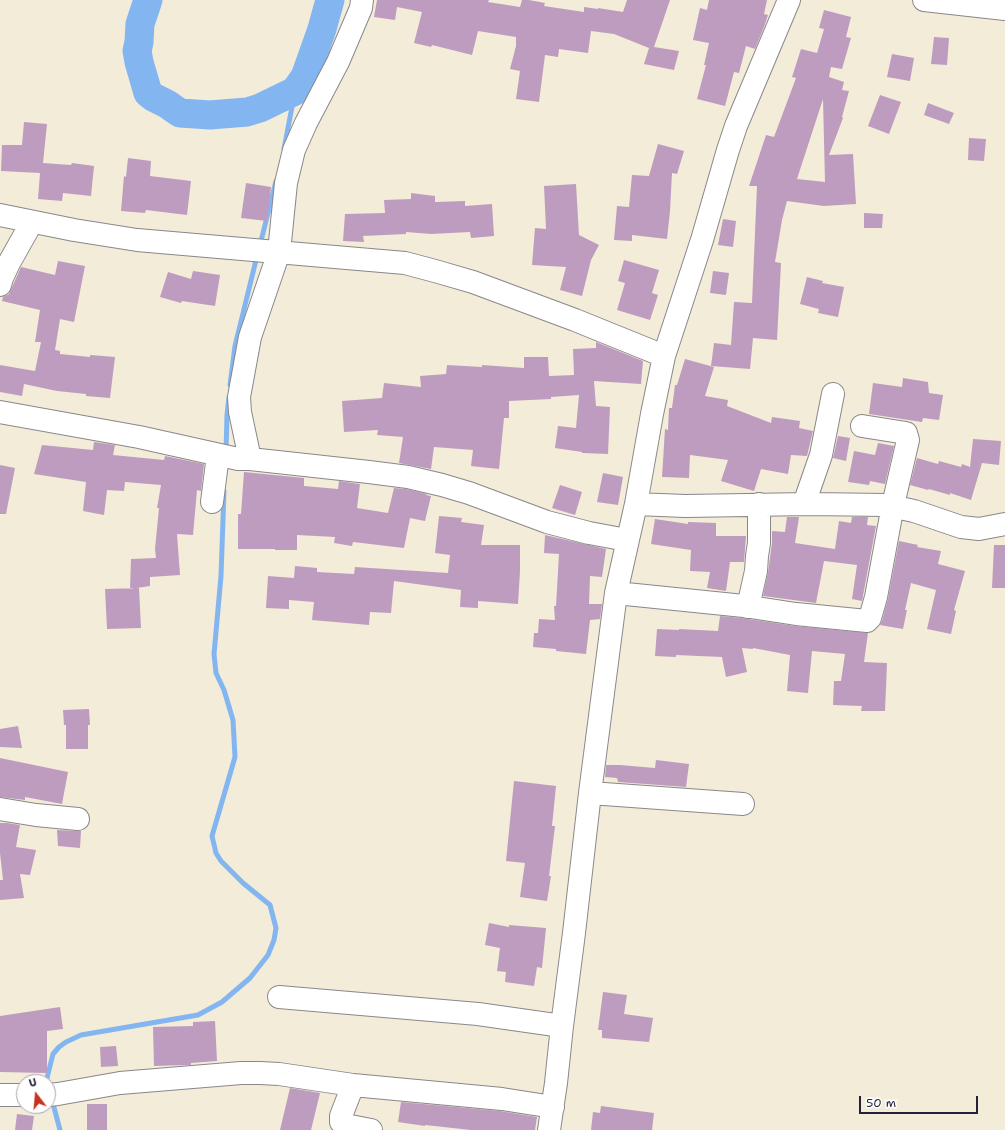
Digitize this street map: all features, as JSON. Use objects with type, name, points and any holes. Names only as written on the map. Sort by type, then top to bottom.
[{"type":"street","points":[[212,502],[232,457],[240,412],[239,397],[264,251],[286,183],[294,150],[306,123],[338,62],[361,8],[362,0]]},
{"type":"street","points":[[549,1130],[616,593],[636,504],[664,356],[702,240],[736,126],[789,0]]},
{"type":"street","points":[[924,0],[1005,9]]},
{"type":"street","points":[[0,215],[136,240],[405,263],[435,270],[473,282],[575,320],[664,356]]},
{"type":"street","points":[[0,285],[9,263],[32,222]]},
{"type":"street","points":[[804,504],[821,455],[833,394]]},
{"type":"street","points":[[0,412],[139,437],[232,457],[408,477],[469,493],[547,522],[589,533],[627,540]]},
{"type":"street","points":[[616,593],[867,621],[870,618],[876,597],[893,505],[908,440],[906,434],[862,426]]},
{"type":"street","points":[[636,504],[685,506],[759,504],[893,505],[961,527],[979,529],[1005,524]]},
{"type":"street","points":[[748,607],[756,571],[759,543],[759,504]]},
{"type":"street","points":[[590,793],[743,804]]},
{"type":"street","points":[[0,809],[36,815],[78,819]]},
{"type":"street","points":[[279,997],[478,1014],[562,1026]]},
{"type":"street","points":[[56,1094],[120,1083],[241,1073],[279,1074],[353,1085],[502,1099],[553,1107]]},
{"type":"street","points":[[353,1085],[341,1116],[341,1122],[345,1125],[371,1130]]},
{"type":"street","points":[[0,1095],[16,1095]]},
{"type":"building","points":[[377,0],[489,0],[488,2],[520,7],[522,0],[529,0],[545,3],[544,6],[584,12],[584,7],[623,12],[627,0],[670,0],[654,47],[679,51],[674,70],[644,64],[649,48],[614,34],[591,31],[588,53],[559,49],[558,57],[545,55],[539,102],[516,99],[520,71],[510,69],[516,46],[516,37],[478,31],[472,55],[432,45],[431,47],[414,43],[422,12],[397,7],[395,20],[374,17]]},
{"type":"building","points":[[709,0],[767,0],[764,14],[768,15],[764,27],[755,49],[746,46],[739,73],[734,72],[725,106],[697,99],[706,65],[704,65],[709,43],[693,40],[700,8],[707,10]]},
{"type":"building","points":[[824,10],[851,17],[846,37],[851,38],[842,69],[831,67],[829,77],[844,82],[842,90],[849,91],[843,118],[829,155],[853,154],[856,204],[824,206],[787,201],[782,220],[775,262],[781,263],[777,340],[753,338],[750,369],[711,366],[714,343],[731,345],[734,302],[752,303],[757,186],[749,186],[766,135],[774,137],[796,78],[792,77],[801,49],[817,53],[824,29],[819,28]],"holes":[[[823,99],[825,182],[797,179]]]},
{"type":"building","points":[[934,37],[949,38],[947,65],[931,64]]},
{"type":"building","points":[[892,54],[914,58],[910,81],[887,77]]},
{"type":"building","points":[[880,95],[901,102],[889,134],[868,126]]},
{"type":"building","points":[[928,103],[954,113],[949,124],[924,115]]},
{"type":"building","points":[[24,122],[47,124],[43,163],[71,165],[72,163],[94,166],[91,196],[63,193],[62,201],[38,199],[40,173],[1,171],[2,145],[22,145]]},
{"type":"building","points":[[969,138],[986,139],[984,161],[968,160]]},
{"type":"building","points":[[658,144],[684,151],[677,174],[672,173],[667,239],[632,235],[632,241],[614,240],[617,206],[629,207],[632,175],[649,176]]},
{"type":"building","points":[[128,158],[151,161],[150,176],[191,181],[187,215],[146,210],[145,213],[121,211],[124,176],[126,177]]},
{"type":"building","points":[[246,183],[271,187],[267,221],[241,218]]},
{"type":"building","points":[[576,184],[579,235],[599,245],[591,260],[582,296],[560,290],[566,267],[532,265],[535,228],[546,229],[544,186]]},
{"type":"building","points":[[411,193],[435,196],[435,202],[465,201],[465,206],[492,204],[494,236],[471,238],[470,232],[431,234],[406,232],[406,234],[363,236],[364,242],[343,241],[345,214],[385,213],[384,200],[411,199]]},
{"type":"building","points":[[864,213],[883,214],[882,228],[864,228]]},
{"type":"building","points":[[723,219],[736,221],[733,247],[718,245]]},
{"type":"building","points":[[624,260],[659,270],[652,293],[658,295],[650,320],[617,310],[625,283],[618,281]]},
{"type":"building","points":[[58,261],[85,266],[74,322],[60,319],[55,350],[60,351],[60,354],[90,357],[90,355],[115,357],[110,398],[86,396],[86,394],[57,391],[24,384],[22,396],[0,392],[0,365],[35,371],[41,342],[35,342],[40,310],[2,301],[3,297],[9,294],[21,267],[55,275]]},
{"type":"building","points":[[193,271],[220,275],[215,306],[182,301],[181,303],[160,297],[168,272],[191,279]]},
{"type":"building","points":[[713,271],[729,273],[726,295],[710,293]]},
{"type":"building","points":[[807,277],[823,281],[822,283],[844,287],[838,317],[818,313],[819,309],[800,304]]},
{"type":"building","points":[[596,342],[643,361],[641,384],[594,381],[596,406],[610,407],[608,454],[582,453],[555,448],[558,426],[576,428],[579,395],[551,397],[551,399],[509,401],[509,418],[504,418],[499,469],[471,466],[473,450],[434,447],[431,469],[399,463],[403,437],[377,435],[378,430],[344,432],[342,401],[382,398],[384,383],[421,387],[420,376],[446,374],[447,365],[482,367],[482,365],[524,368],[524,357],[548,357],[549,376],[574,375],[573,349],[596,348]]},
{"type":"building","points":[[685,359],[714,367],[705,396],[728,400],[727,406],[771,423],[772,417],[800,421],[799,428],[813,431],[807,456],[791,455],[788,474],[761,469],[754,491],[721,481],[728,460],[690,455],[689,478],[662,477],[665,429],[668,430],[669,408],[672,408],[675,385],[677,385]]},
{"type":"building","points":[[903,378],[928,382],[929,393],[943,395],[939,420],[923,418],[922,422],[869,414],[873,383],[902,387]]},
{"type":"building","points":[[838,436],[850,438],[846,461],[833,458]]},
{"type":"building","points":[[973,439],[1001,441],[999,465],[982,463],[971,500],[950,493],[950,495],[910,485],[917,458],[938,464],[939,461],[961,467],[962,464],[970,467]]},
{"type":"building","points":[[94,442],[115,445],[113,455],[164,460],[165,456],[204,464],[201,491],[197,490],[193,535],[177,534],[180,575],[150,577],[150,586],[130,589],[131,559],[156,558],[155,549],[159,508],[157,508],[161,485],[125,482],[124,491],[107,490],[104,515],[83,511],[86,482],[34,474],[42,445],[93,450]]},
{"type":"building","points":[[878,443],[894,446],[885,484],[870,481],[869,485],[848,482],[854,451],[875,455]]},
{"type":"building","points":[[0,465],[15,468],[6,514],[0,514]]},
{"type":"building","points":[[244,472],[304,478],[304,486],[338,489],[339,481],[360,484],[357,508],[388,513],[394,488],[406,489],[431,496],[425,521],[410,518],[404,548],[353,542],[352,546],[334,543],[335,537],[297,535],[297,550],[238,549],[238,514],[241,514]]},
{"type":"building","points":[[603,473],[623,477],[618,505],[597,502]]},
{"type":"building","points":[[560,485],[582,492],[575,515],[552,508]]},
{"type":"building","points":[[439,516],[462,518],[461,522],[484,525],[481,545],[520,545],[518,604],[478,601],[478,608],[460,607],[461,590],[394,581],[391,613],[370,612],[369,625],[312,620],[314,602],[289,600],[289,609],[266,608],[268,576],[294,578],[295,566],[317,568],[317,572],[354,574],[355,567],[448,573],[450,555],[435,553]]},
{"type":"building","points":[[787,517],[799,517],[795,543],[835,549],[839,521],[851,523],[852,517],[868,517],[867,525],[876,526],[862,601],[852,599],[857,565],[824,561],[816,603],[763,596],[768,572],[772,531],[785,532]]},
{"type":"building","points":[[655,519],[688,524],[688,522],[716,523],[716,536],[746,536],[744,562],[730,562],[726,591],[707,588],[710,572],[690,571],[691,550],[651,544]]},
{"type":"building","points":[[545,535],[606,549],[602,577],[590,576],[589,604],[602,604],[600,619],[590,620],[586,654],[533,647],[534,633],[538,633],[539,619],[555,620],[554,606],[556,606],[559,554],[544,553]]},
{"type":"building","points":[[899,541],[918,545],[917,547],[941,551],[938,564],[965,571],[954,610],[956,611],[951,634],[927,629],[936,590],[911,583],[905,610],[907,610],[903,629],[880,625],[888,599]]},
{"type":"building","points":[[994,545],[1005,545],[1005,588],[992,588]]},
{"type":"building","points":[[139,588],[141,628],[107,629],[105,589]]},
{"type":"building","points":[[720,616],[795,626],[868,633],[864,662],[887,663],[885,711],[861,711],[862,706],[833,705],[834,681],[841,681],[845,654],[812,651],[808,693],[787,691],[790,655],[753,648],[742,648],[747,672],[726,677],[722,657],[676,655],[676,657],[655,656],[657,629],[718,631]]},
{"type":"building","points":[[89,709],[90,725],[88,725],[88,749],[66,749],[66,725],[64,725],[63,710]]},
{"type":"building","points":[[18,726],[22,748],[0,747],[0,729]]},
{"type":"building","points":[[0,758],[68,772],[62,804],[25,797],[25,800],[0,797]]},
{"type":"building","points":[[656,760],[689,764],[686,787],[618,782],[617,778],[605,777],[606,765],[655,768]]},
{"type":"building","points":[[514,781],[556,786],[552,826],[555,826],[549,876],[551,876],[547,901],[520,897],[525,863],[506,861]]},
{"type":"building","points":[[0,823],[20,825],[16,847],[36,850],[30,875],[20,874],[24,898],[0,900],[0,880],[3,880],[0,853]]},
{"type":"building","points":[[57,830],[81,831],[80,848],[58,846]]},
{"type":"building","points":[[489,923],[509,927],[509,925],[546,928],[542,968],[537,967],[534,986],[505,982],[506,972],[497,971],[500,948],[485,945]]},
{"type":"building","points":[[603,992],[627,995],[624,1014],[653,1018],[649,1042],[602,1038],[602,1030],[598,1030]]},
{"type":"building","points":[[60,1007],[63,1029],[47,1031],[47,1073],[0,1072],[0,1016]]},
{"type":"building","points":[[215,1021],[217,1061],[191,1063],[191,1065],[154,1066],[153,1027],[193,1026],[193,1022]]},
{"type":"building","points":[[116,1046],[118,1066],[101,1067],[100,1047]]},
{"type":"building","points":[[290,1088],[320,1093],[311,1130],[280,1130]]},
{"type":"building","points":[[401,1102],[500,1111],[537,1117],[535,1130],[471,1130],[398,1122]]},
{"type":"building","points":[[87,1104],[107,1104],[107,1130],[87,1130]]},
{"type":"building","points":[[601,1106],[654,1113],[652,1130],[591,1130],[593,1112],[600,1113]]},
{"type":"building","points":[[17,1114],[34,1116],[32,1130],[15,1130]]},
{"type":"waterway","points":[[148,0],[140,24],[137,51],[148,93],[180,113],[210,115],[247,112],[260,108],[295,91],[305,77],[322,29],[330,0]]},
{"type":"waterway","points":[[284,149],[295,91]]},
{"type":"waterway","points":[[260,245],[276,181]]},
{"type":"waterway","points":[[230,385],[235,346],[257,256]]},
{"type":"waterway","points":[[226,451],[229,397]]},
{"type":"waterway","points":[[48,1074],[53,1054],[66,1042],[81,1035],[198,1015],[222,1002],[250,978],[268,955],[274,940],[276,928],[270,905],[243,883],[221,861],[216,853],[212,836],[235,757],[233,720],[224,690],[216,673],[214,654],[221,576],[224,491]]},
{"type":"waterway","points":[[56,1114],[60,1130]]}]
